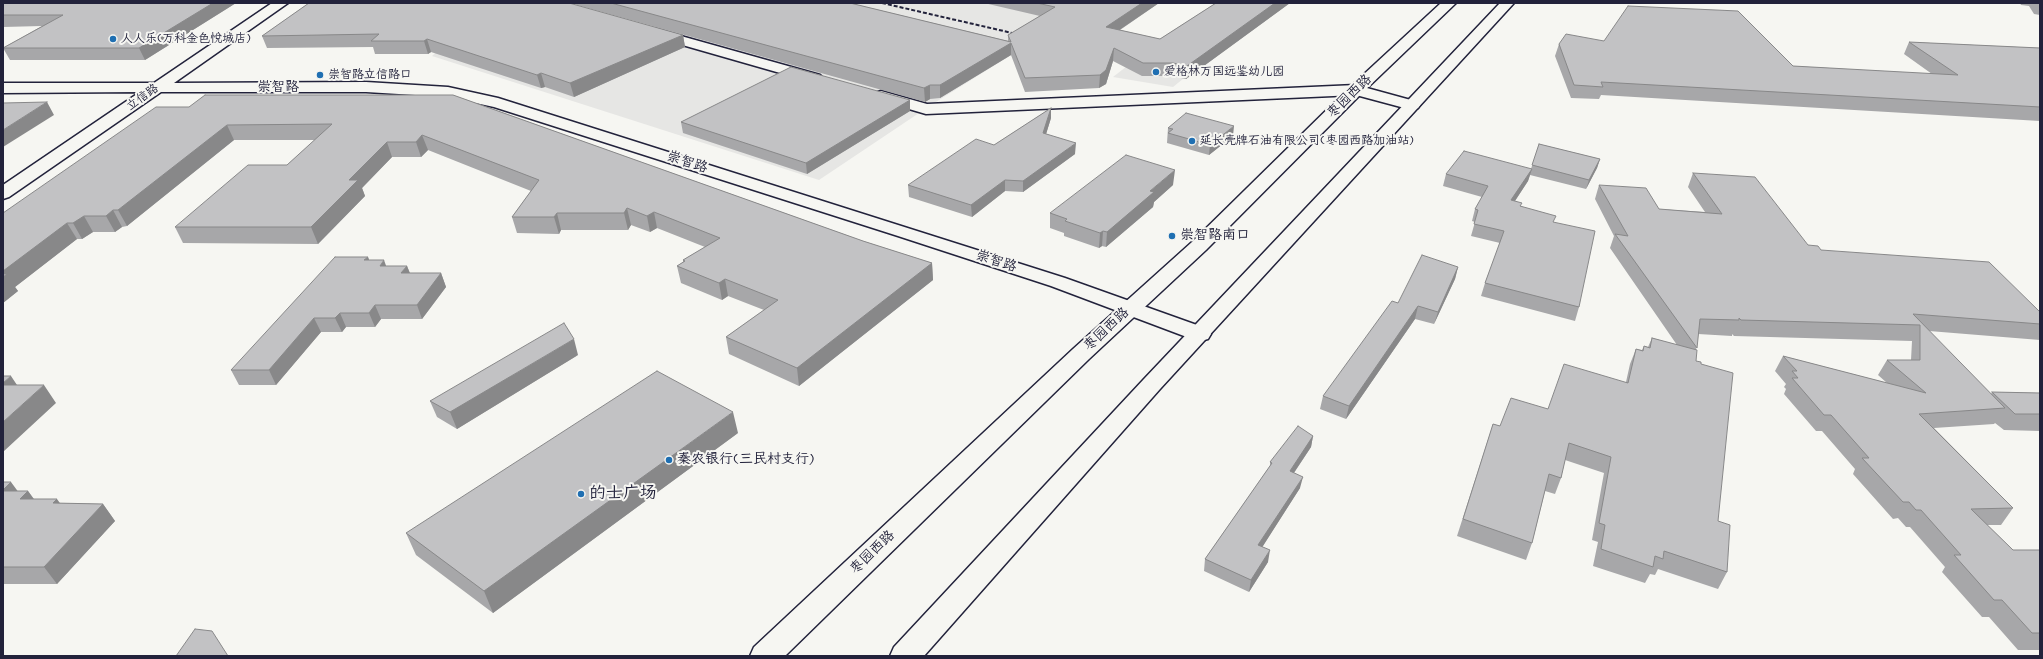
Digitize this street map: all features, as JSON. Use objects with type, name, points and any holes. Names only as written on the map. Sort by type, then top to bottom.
[{"type":"street","name":"立信路","points":[[3,192],[281,3]]},
{"type":"street","name":"枣园西路","points":[[765,656],[1131,308],[1199,246],[1356,90],[1448,3]]},
{"type":"street","points":[[905,656],[1152,384],[1507,3]]},
{"type":"street","points":[[642,29],[826,81]]},
{"type":"street","name":"崇智路","points":[[3,88],[366,87],[408,89],[462,95],[498,103],[898,230],[1131,308],[1200,334]]},
{"type":"street","points":[[864,91],[926,109],[1356,90],[1412,105]]},
{"type":"shaded area","points":[[487,3],[1095,3],[931,105],[819,180],[432,56]]},
{"type":"shaded area","name":"爱格林万国远鉴幼儿园","points":[[1145,52],[1199,66],[1173,87],[1113,77]]},
{"type":"building","points":[[3,3],[213,3],[139,48],[3,48],[63,15],[3,15]]},
{"type":"building","points":[[309,3],[569,3],[683,35],[570,83],[541,73],[537,75],[427,39],[424,41],[371,41],[379,34],[262,36]]},
{"type":"building","points":[[611,3],[850,3],[1011,42],[1008,35],[1055,7],[1037,3],[1142,3],[1106,27],[1160,39],[1216,3],[1275,3],[1187,66],[1173,63],[1143,63],[1114,48],[1106,70],[1100,75],[1025,78],[1011,43],[940,85],[930,85],[924,88]]},
{"type":"building","points":[[1628,6],[1738,11],[1793,66],[1958,75],[1909,42],[2040,48],[2040,107],[1601,82],[1603,87],[1574,85],[1559,44],[1566,34],[1604,41]]},
{"type":"building","points":[[791,67],[910,100],[806,163],[681,122]]},
{"type":"building","points":[[205,95],[453,95],[863,241],[932,263],[797,368],[726,337],[778,300],[725,279],[719,283],[677,266],[685,261],[683,260],[720,238],[654,212],[647,216],[627,208],[624,213],[557,213],[554,217],[512,217],[539,180],[422,135],[416,142],[387,142],[349,180],[358,180],[311,227],[175,227],[248,165],[287,165],[332,124],[227,125],[118,210],[113,210],[106,216],[84,216],[73,223],[67,223],[3,271],[3,213],[156,107],[189,107]]},
{"type":"building","points":[[47,102],[3,130],[3,103]]},
{"type":"building","points":[[1051,108],[1043,133],[1076,143],[1023,181],[1005,180],[971,205],[908,185],[976,139],[994,145]]},
{"type":"building","points":[[1186,113],[1234,126],[1210,145],[1168,133],[1173,129],[1168,128]]},
{"type":"building","points":[[1539,144],[1600,159],[1589,180],[1532,165]]},
{"type":"building","points":[[1464,151],[1532,169],[1511,200],[1522,203],[1520,206],[1556,216],[1553,222],[1595,231],[1579,307],[1485,283],[1504,231],[1474,224],[1478,210],[1475,209],[1488,186],[1446,174]]},
{"type":"building","points":[[1126,155],[1175,170],[1150,191],[1154,192],[1107,232],[1103,231],[1100,233],[1065,221],[1067,219],[1050,213]]},
{"type":"building","points":[[1693,173],[1755,177],[1808,245],[1818,246],[1821,250],[1989,262],[2040,312],[2040,324],[1913,314],[2005,408],[1919,414],[2013,508],[1971,509],[2013,550],[2040,550],[2040,633],[2032,633],[2002,600],[1994,600],[1954,555],[1961,555],[1921,510],[1916,510],[1909,502],[1903,502],[1862,458],[1869,458],[1831,415],[1824,415],[1792,378],[1798,378],[1792,371],[1797,371],[1783,356],[1926,393],[1887,360],[1920,360],[1920,325],[1741,320],[1739,318],[1739,320],[1700,319],[1697,348],[1615,234],[1628,236],[1599,185],[1646,188],[1659,209],[1722,214]]},
{"type":"building","points":[[1422,255],[1458,267],[1438,312],[1418,306],[1349,406],[1323,396],[1392,301],[1398,303]]},
{"type":"building","points":[[335,257],[368,257],[364,260],[384,260],[380,266],[407,266],[401,273],[441,273],[417,305],[375,305],[369,313],[340,313],[335,318],[314,318],[269,370],[231,370]]},
{"type":"building","points":[[564,323],[574,339],[450,412],[430,401]]},
{"type":"building","points":[[1652,338],[1697,350],[1696,361],[1701,362],[1701,364],[1733,373],[1718,521],[1730,525],[1727,572],[1664,551],[1663,559],[1655,556],[1653,567],[1601,549],[1605,525],[1599,523],[1611,457],[1569,443],[1561,478],[1549,474],[1532,543],[1463,519],[1493,424],[1500,426],[1511,398],[1548,409],[1564,364],[1628,383],[1636,349],[1643,351],[1644,346],[1650,348]]},
{"type":"building","name":"的士广场","points":[[657,371],[733,412],[484,591],[406,533]]},
{"type":"building","points":[[3,376],[11,376],[3,383]]},
{"type":"building","points":[[3,385],[44,385],[3,422]]},
{"type":"building","points":[[1992,392],[2040,393],[2040,414],[2015,414]]},
{"type":"building","points":[[1298,426],[1313,436],[1290,471],[1303,477],[1258,545],[1270,550],[1251,580],[1205,559],[1272,463],[1270,462]]},
{"type":"building","points":[[3,482],[11,482],[3,490]]},
{"type":"building","points":[[3,491],[28,491],[20,499],[57,499],[53,503],[103,504],[44,567],[3,567]]},
{"type":"building","points":[[195,629],[212,631],[228,656],[176,656]]},
{"type":"railway","points":[[882,3],[1021,35]]},
{"type":"place","name":"人人乐(万科金色悦城店)","points":[[113,39]]},
{"type":"place","name":"爱格林万国远鉴幼儿园","points":[[1156,72]]},
{"type":"place","name":"崇智路立信路口","points":[[320,75]]},
{"type":"place","name":"延长壳牌石油有限公司(枣园西路加油站)","points":[[1192,141]]},
{"type":"place","name":"崇智路南口","points":[[1172,236]]},
{"type":"place","name":"秦农银行(三民村支行)","points":[[669,460]]},
{"type":"place","name":"的士广场","points":[[581,494]]}]
